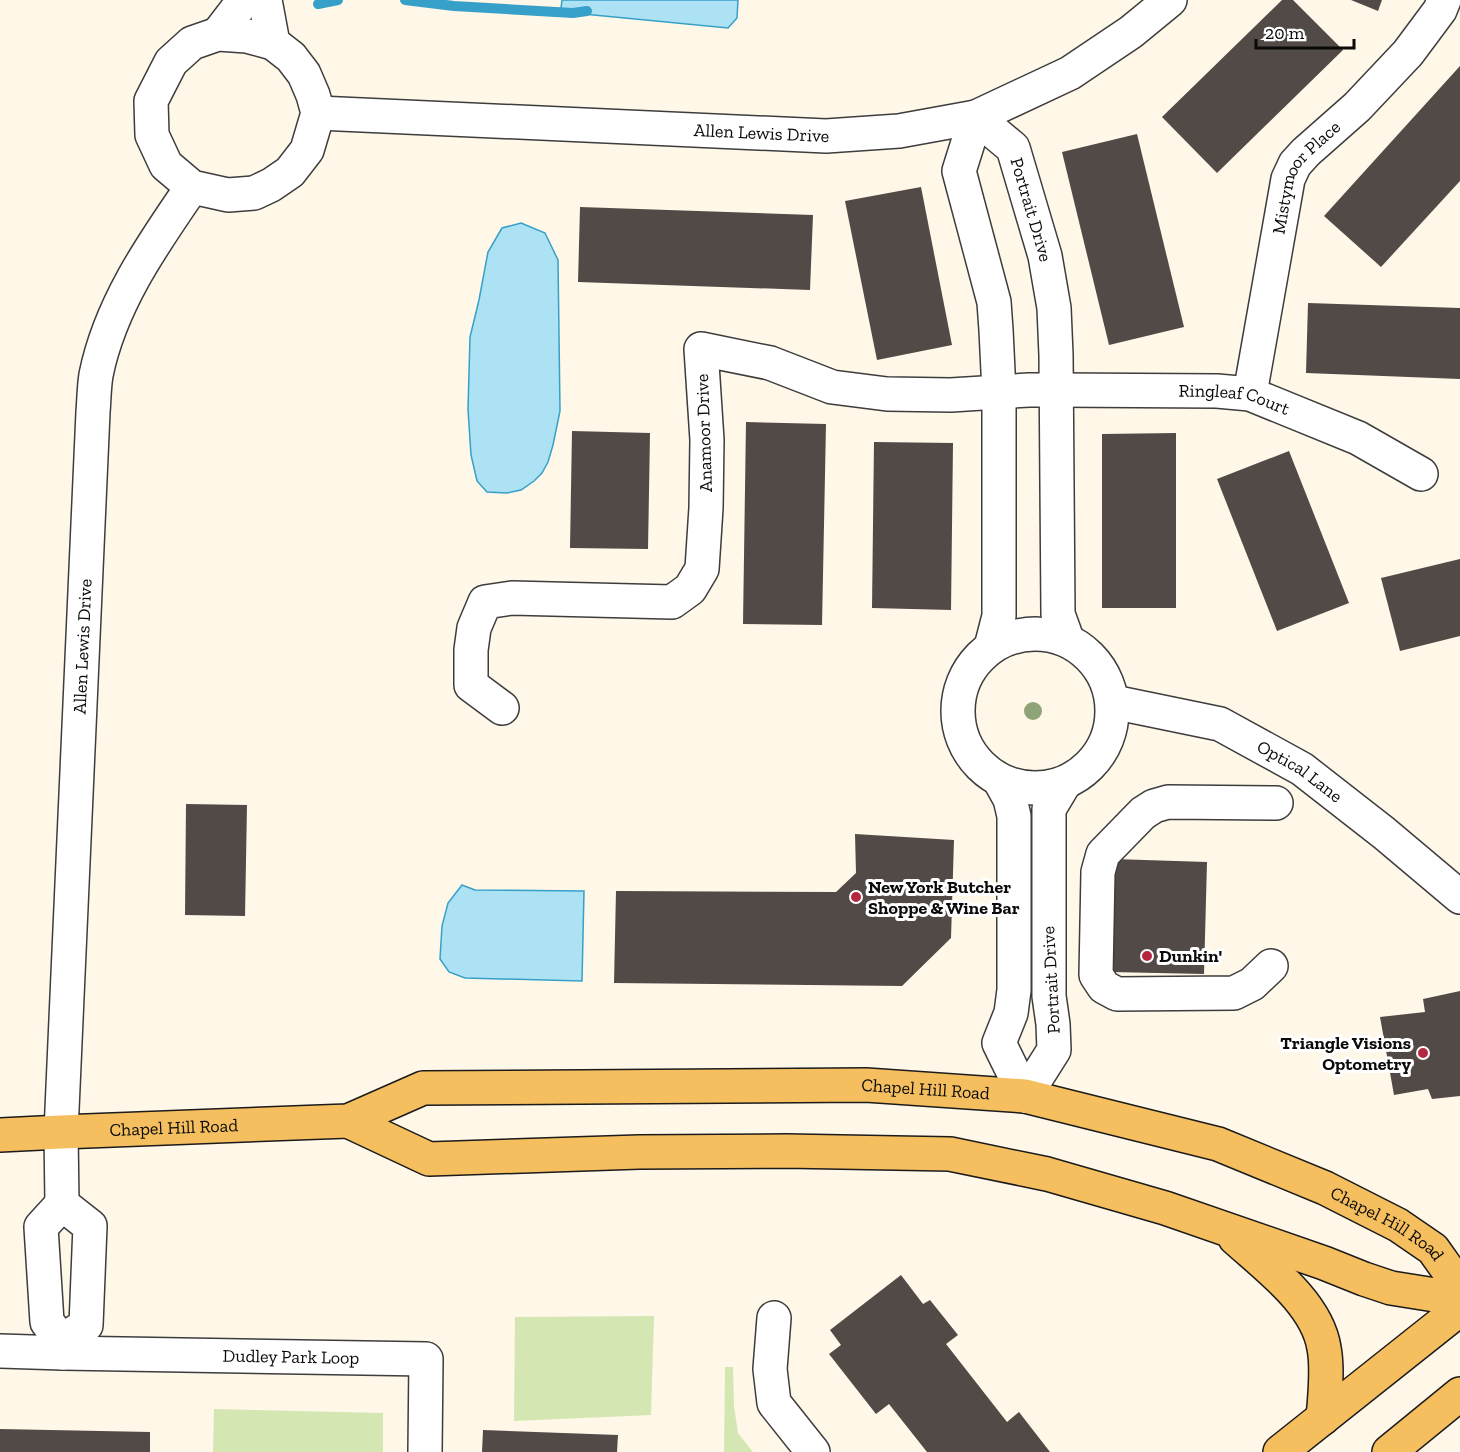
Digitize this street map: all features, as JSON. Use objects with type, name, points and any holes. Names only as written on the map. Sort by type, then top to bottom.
[{"type":"main road","name":"Chapel Hill Road","points":[[0,1136],[348,1121],[423,1088],[866,1085],[1024,1096],[1218,1144],[1325,1188],[1398,1225],[1434,1249],[1460,1287]]},
{"type":"main road","name":"Chapel Hill Road","points":[[348,1121],[429,1159],[651,1152],[786,1151],[950,1154],[1047,1174],[1165,1208],[1391,1288],[1460,1299]]},
{"type":"main road","points":[[1223,1228],[1284,1282],[1314,1318],[1324,1348],[1326,1386],[1323,1418]]},
{"type":"main road","points":[[1280,1452],[1460,1309]]},
{"type":"main road","points":[[1389,1452],[1460,1394]]},
{"type":"street","points":[[218,34],[244,0]]},
{"type":"street","points":[[265,0],[273,43]]},
{"type":"street","name":"Allen Lewis Drive","points":[[318,113],[826,136],[899,131],[976,117],[1070,73],[1131,32],[1170,0]]},
{"type":"street","name":"Mistymoor Place","points":[[1250,394],[1288,179],[1295,164],[1357,107],[1408,53],[1440,10],[1444,0]]},
{"type":"street","points":[[218,34],[247,36],[273,43],[291,57],[304,74],[313,95],[318,113],[308,150],[290,172],[254,193],[228,195],[192,187],[166,165],[152,135],[151,101],[171,62],[192,43],[218,34]]},
{"type":"street","name":"Portrait Drive","points":[[991,647],[999,616],[1028,391],[1054,308],[1045,256],[1013,148],[976,117],[959,171],[994,302],[998,351],[1028,391],[1058,614],[1067,639]]},
{"type":"street","name":"Allen Lewis Drive","points":[[62,1204],[61,1132],[92,423],[96,376],[104,345],[125,294],[156,239],[192,187]]},
{"type":"street","name":"Anamoor Drive","points":[[502,708],[471,685],[471,650],[474,628],[485,602],[513,598],[672,602],[690,589],[702,569],[707,440],[701,348],[770,363],[832,387],[887,394],[951,395],[1028,391]]},
{"type":"street","name":"Ringleaf Court","points":[[1028,391],[1217,391],[1250,394],[1358,438],[1421,474]]},
{"type":"street","name":"Portrait Drive","points":[[1038,632],[1067,639],[1092,657],[1109,682],[1113,702],[1107,742],[1089,767],[1064,784],[1048,809],[1049,985],[1054,1050],[1024,1096],[999,1043],[1011,1013],[1014,990],[1014,816],[1010,799],[1000,781],[972,759],[957,716],[958,691],[974,660],[1003,639],[1038,632]]},
{"type":"street","name":"Optical Lane","points":[[1113,702],[1220,723],[1302,769],[1384,833],[1460,897]]},
{"type":"street","name":"Portrait Drive","points":[[1000,781],[1034,789],[1064,784]]},
{"type":"street","points":[[1271,966],[1252,984],[1234,993],[1117,994],[1104,987],[1096,975],[1098,872],[1103,854],[1143,813],[1154,806],[1168,802],[1276,802]]},
{"type":"street","points":[[62,1204],[90,1226],[86,1325],[62,1347],[47,1322],[41,1227],[62,1204]]},
{"type":"street","points":[[774,1317],[770,1370],[774,1403],[813,1452]]},
{"type":"street","name":"Dudley Park Loop","points":[[0,1351],[62,1347],[426,1359],[425,1452]]},
{"type":"green space","points":[[654,1316],[651,1415],[514,1421],[515,1317]]},
{"type":"green space","points":[[725,1367],[733,1367],[734,1406],[738,1433],[753,1452],[724,1452]]},
{"type":"green space","points":[[214,1409],[383,1413],[383,1452],[213,1452]]},
{"type":"water","points":[[562,0],[738,0],[737,18],[728,28],[573,13],[561,8]]},
{"type":"water","points":[[521,223],[545,233],[558,260],[560,411],[553,445],[542,473],[521,490],[507,493],[487,492],[477,481],[471,455],[468,409],[470,337],[488,252],[502,228]]},
{"type":"water","points":[[462,885],[475,890],[584,891],[582,981],[465,978],[449,972],[440,959],[442,926],[448,903]]},
{"type":"building","points":[[1282,0],[1293,0],[1343,50],[1217,173],[1162,117]]},
{"type":"building","points":[[1351,0],[1382,0],[1378,11]]},
{"type":"building","points":[[1460,66],[1460,181],[1381,267],[1324,216]]},
{"type":"building","points":[[1137,134],[1184,327],[1109,345],[1062,152]]},
{"type":"building","points":[[921,187],[952,345],[877,360],[845,201]]},
{"type":"building","points":[[580,207],[813,215],[810,290],[578,282]]},
{"type":"building","points":[[1308,303],[1460,308],[1460,379],[1306,373]]},
{"type":"building","points":[[746,422],[826,424],[822,625],[743,624]]},
{"type":"building","points":[[572,431],[650,433],[648,549],[570,548]]},
{"type":"building","points":[[1176,433],[1176,608],[1102,608],[1102,434]]},
{"type":"building","points":[[874,442],[953,443],[951,610],[872,608]]},
{"type":"building","points":[[1289,451],[1349,603],[1277,631],[1217,479]]},
{"type":"building","points":[[1460,559],[1460,636],[1400,651],[1381,578]]},
{"type":"building","points":[[186,804],[247,805],[245,916],[185,915]]},
{"type":"building","points":[[855,834],[954,840],[951,938],[902,986],[614,983],[616,891],[836,892],[856,873]]},
{"type":"building","points":[[1113,859],[1207,862],[1204,974],[1110,972]]},
{"type":"building","name":"Triangle Visions Optometry","points":[[1460,991],[1460,1096],[1432,1099],[1428,1089],[1394,1095],[1380,1017],[1425,1012],[1423,999]]},
{"type":"building","points":[[901,1275],[923,1304],[930,1300],[958,1335],[946,1344],[1007,1422],[1019,1412],[1050,1452],[927,1452],[889,1404],[876,1414],[829,1354],[841,1345],[830,1330]]},
{"type":"building","points":[[0,1429],[150,1432],[150,1452],[0,1452]]},
{"type":"building","points":[[483,1430],[618,1435],[617,1452],[482,1452]]},
{"type":"waterway","points":[[318,4],[338,0]]},
{"type":"waterway","points":[[405,0],[454,6],[573,13],[587,11]]},
{"type":"place","name":"New York Butcher Shoppe & Wine Bar","points":[[856,897]]},
{"type":"place","name":"Dunkin'","points":[[1147,956]]},
{"type":"place","name":"Triangle Visions Optometry","points":[[1423,1053]]}]
